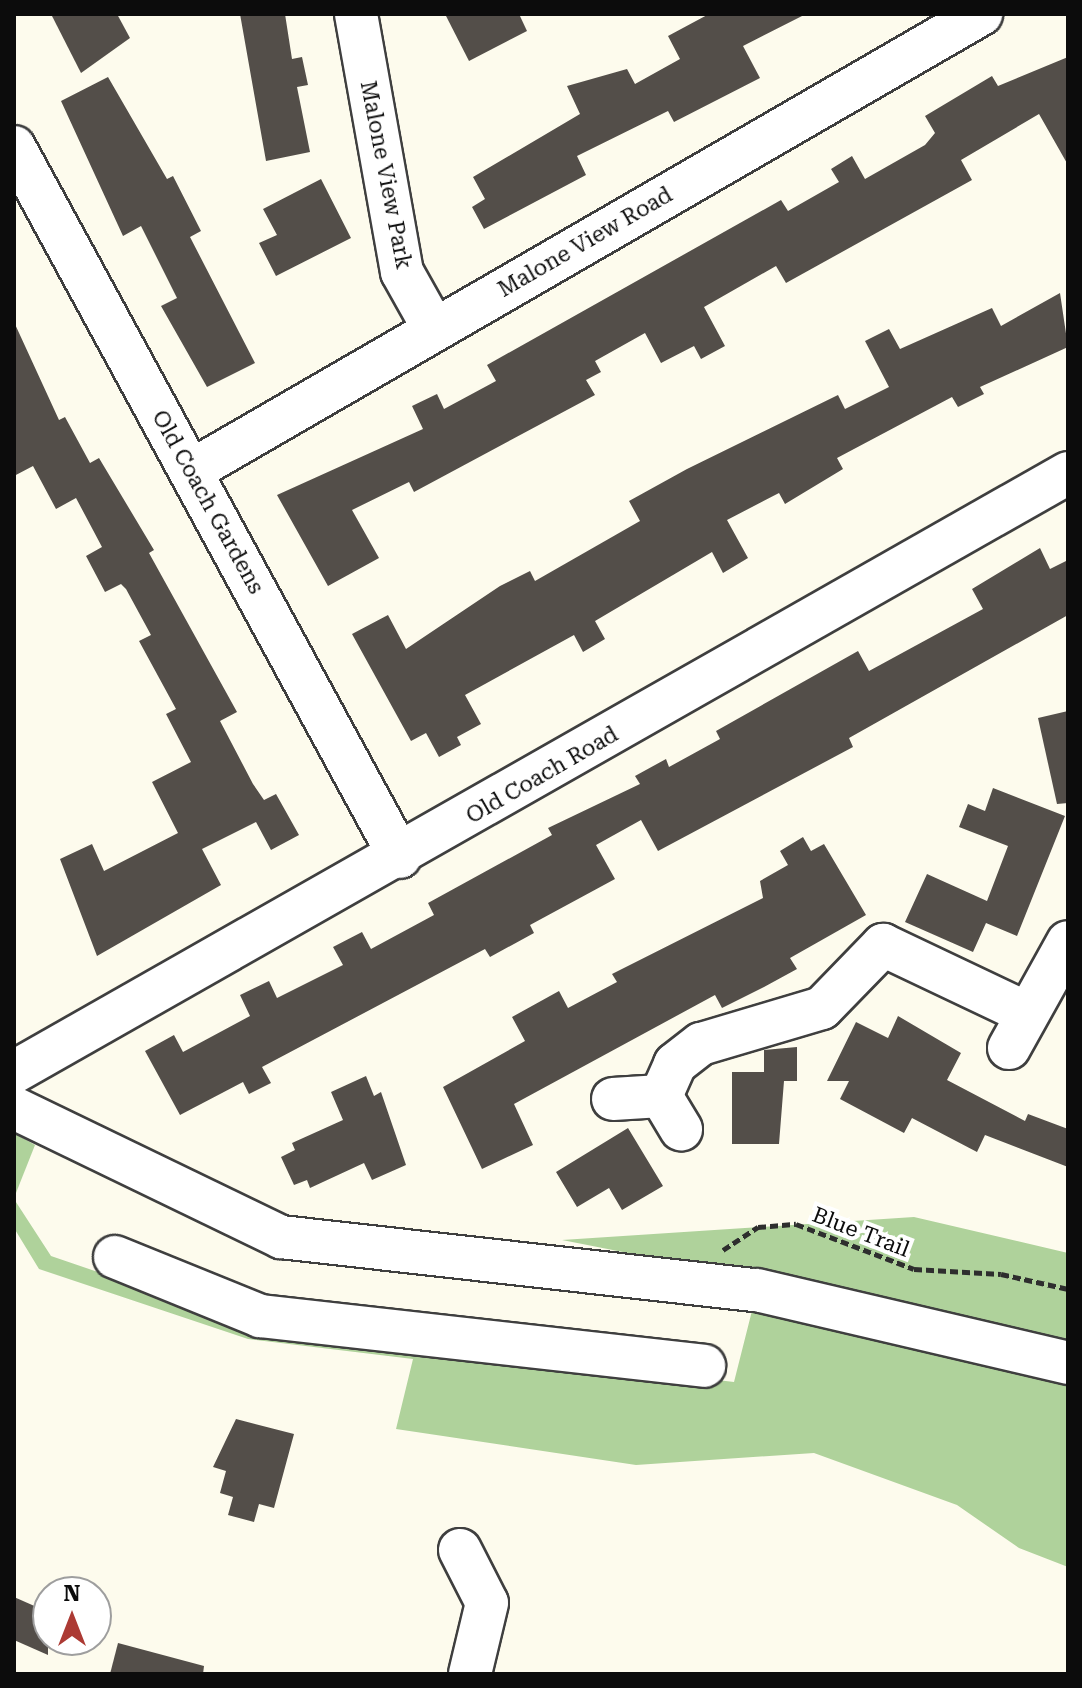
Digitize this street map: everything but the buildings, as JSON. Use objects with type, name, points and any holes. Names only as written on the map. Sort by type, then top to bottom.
[{"type":"street","name":"Malone View Park","points":[[356,14],[402,272],[434,329]]},
{"type":"street","name":"Malone View Road","points":[[191,471],[434,329],[921,29],[981,14]]},
{"type":"street","name":"Old Coach Gardens","points":[[14,147],[400,857]]},
{"type":"street","name":"Old Coach Road","points":[[14,1072],[400,857],[1068,473]]},
{"type":"street","points":[[613,1099],[671,1112],[675,1064],[701,1044],[822,1008],[883,945],[1018,1030],[1068,942]]},
{"type":"street","points":[[14,1108],[281,1237],[757,1290],[1068,1363]]},
{"type":"street","points":[[115,1257],[260,1316],[704,1366]]},
{"type":"street","points":[[460,1550],[487,1603],[470,1674]]},
{"type":"path","name":"Blue Trail","points":[[716,1255],[758,1227],[796,1224],[914,1269],[1001,1274],[1068,1289]]},
{"type":"green space","points":[[14,1133],[35,1145],[14,1198]]},
{"type":"green space","points":[[14,1199],[51,1256],[250,1324],[734,1382],[760,1279],[562,1240],[914,1217],[1068,1253],[1068,1567],[1019,1548],[957,1505],[814,1453],[636,1465],[396,1429],[413,1359],[248,1339],[39,1269],[14,1228]]}]
